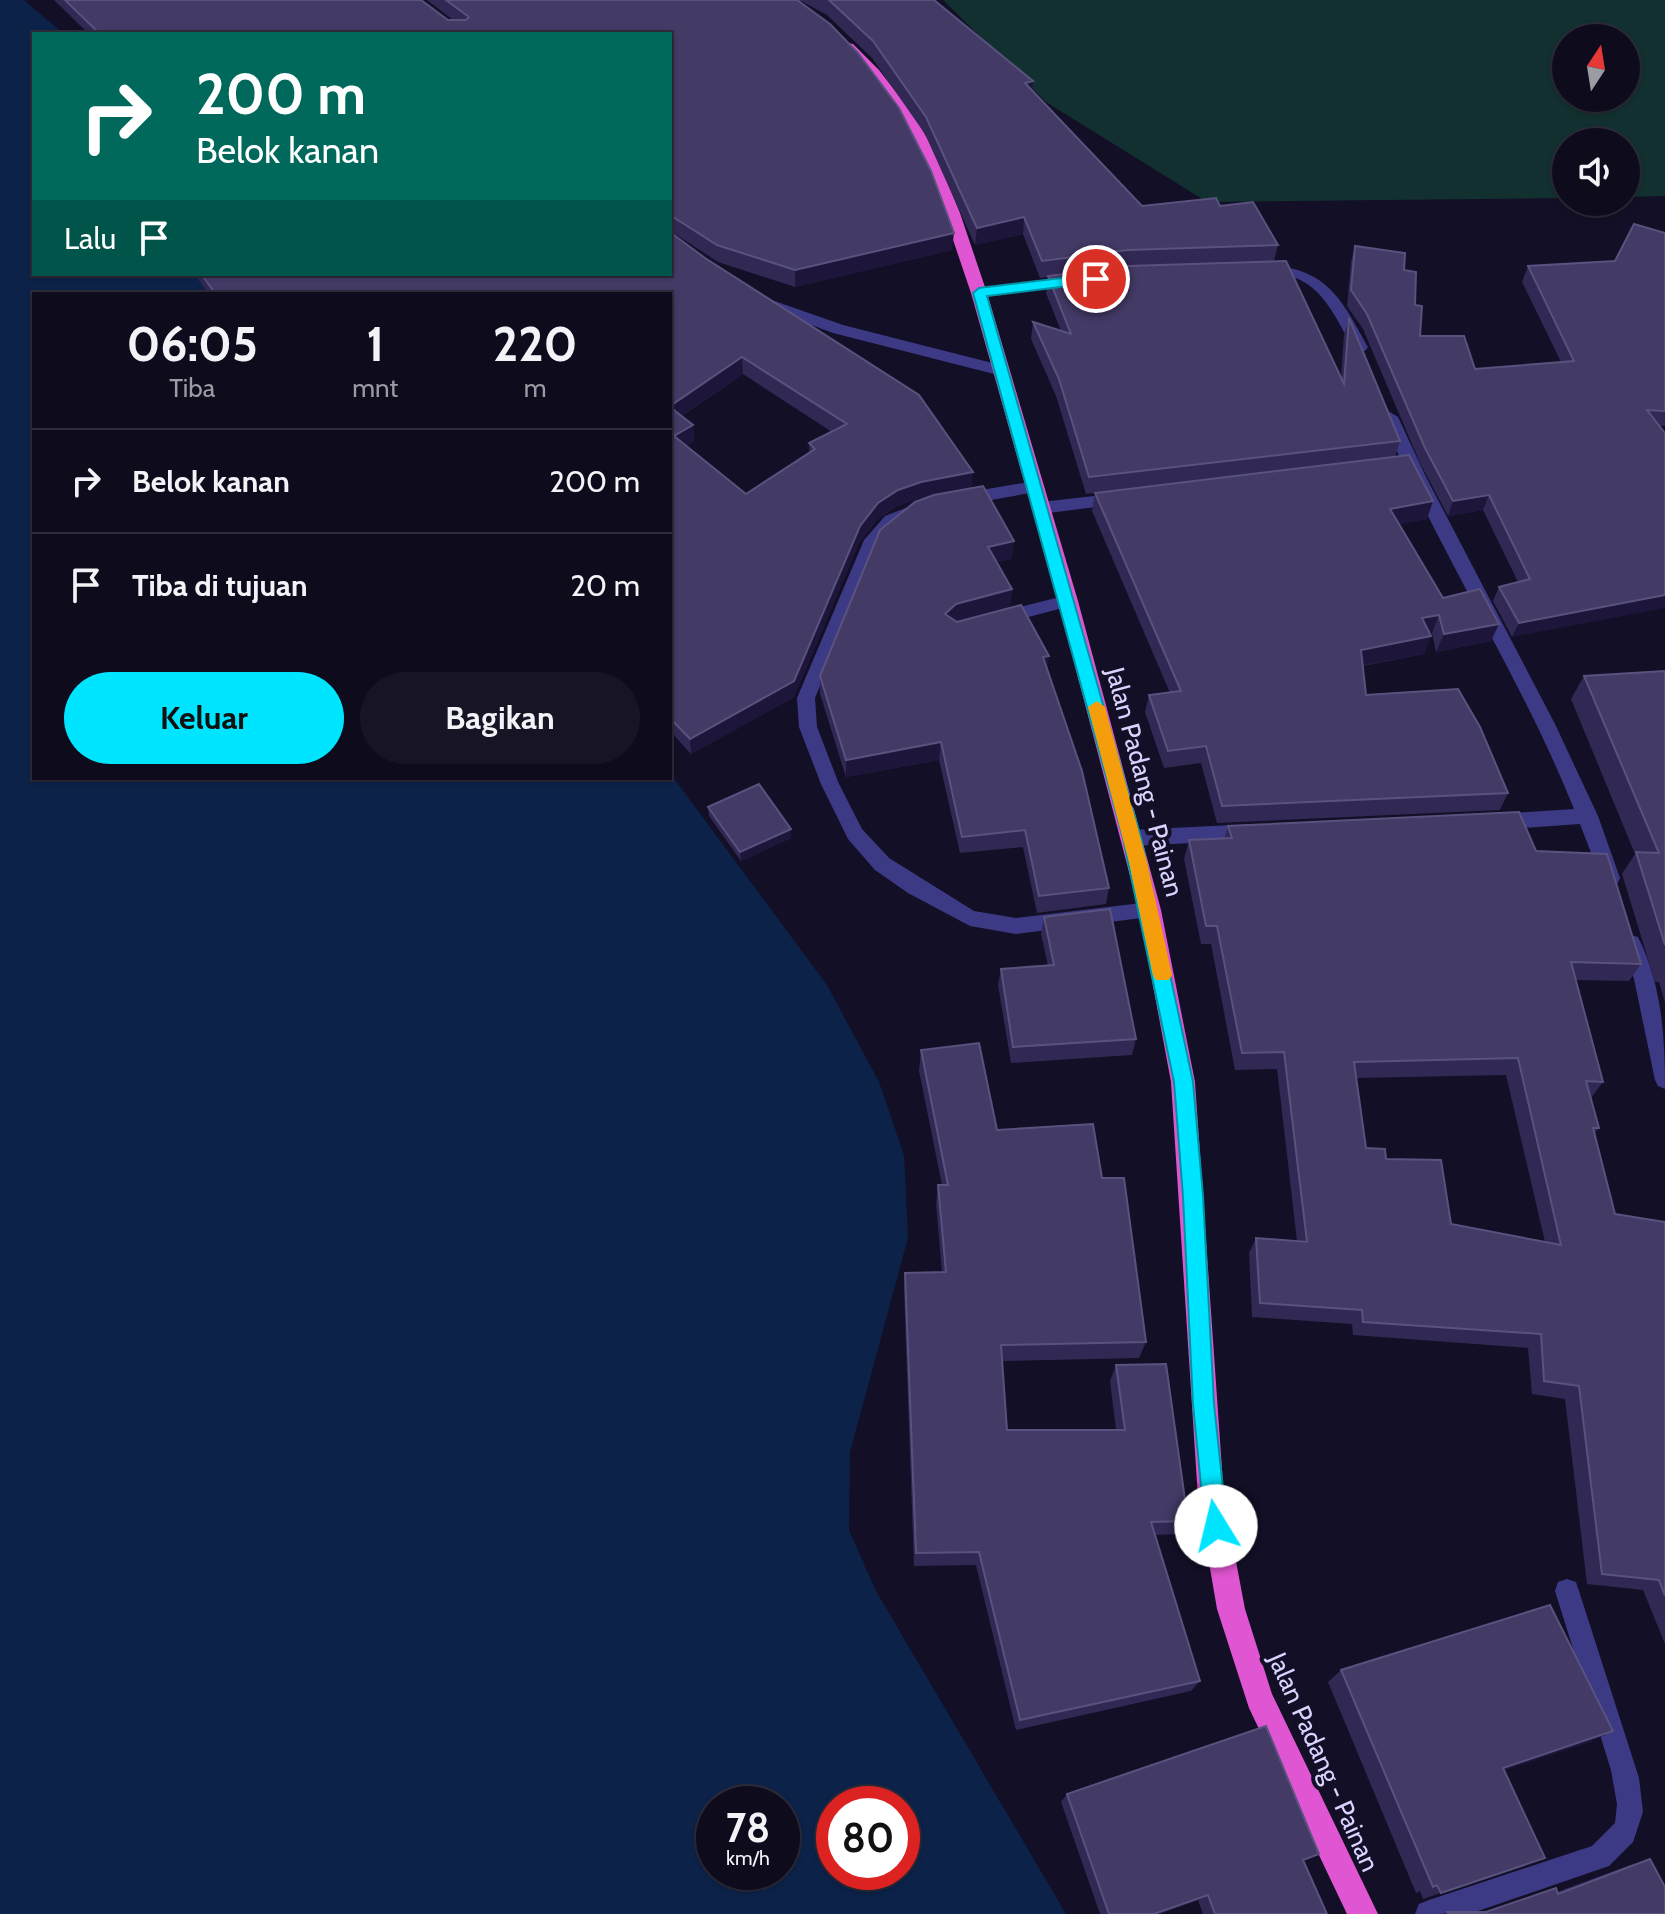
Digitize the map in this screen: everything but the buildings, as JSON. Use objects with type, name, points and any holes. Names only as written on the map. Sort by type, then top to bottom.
[{"type":"highway","name":"Jalan Padang - Painan","points":[[835,33],[874,73],[905,114],[926,150],[952,213],[979,293],[1068,601],[1150,910],[1183,1082],[1211,1498],[1231,1609],[1259,1698],[1363,1914]]},
{"type":"street","points":[[1247,271],[1296,271],[1323,287],[1369,368]]},
{"type":"street","points":[[979,293],[1081,280]]},
{"type":"street","points":[[748,295],[838,329],[1002,371]]},
{"type":"street","points":[[1381,396],[1401,464],[1534,699],[1589,816],[1614,890]]},
{"type":"street","points":[[1133,497],[945,502],[905,512],[880,531],[870,544],[806,698],[808,727],[830,784],[855,834],[882,864],[945,906],[970,918],[1016,926],[1150,910]]},
{"type":"street","points":[[983,623],[1068,601]]},
{"type":"street","points":[[1484,822],[1589,816]]},
{"type":"street","points":[[1132,838],[1270,831]]},
{"type":"street","points":[[1624,920],[1644,979],[1665,1080]]},
{"type":"street","points":[[1429,1914],[1600,1857],[1617,1845],[1625,1830],[1630,1812],[1625,1772],[1608,1709],[1567,1591]]},
{"type":"green space","points":[[943,0],[1665,0],[1665,196],[1640,197],[1640,128],[1552,128],[1552,198],[1207,202],[1046,102]]},
{"type":"water","points":[[0,0],[24,0],[62,32],[32,32],[32,276],[277,276],[289,292],[32,292],[32,780],[672,780],[672,776],[827,985],[879,1082],[904,1155],[908,1238],[850,1452],[849,1530],[876,1591],[1066,1914],[0,1914]]},
{"type":"slow traffic","points":[[1097,707],[1150,910],[1162,975]]},
{"type":"route","points":[[1096,279],[979,293],[1068,601],[1150,910],[1183,1082],[1193,1196],[1204,1404],[1216,1526]]}]
